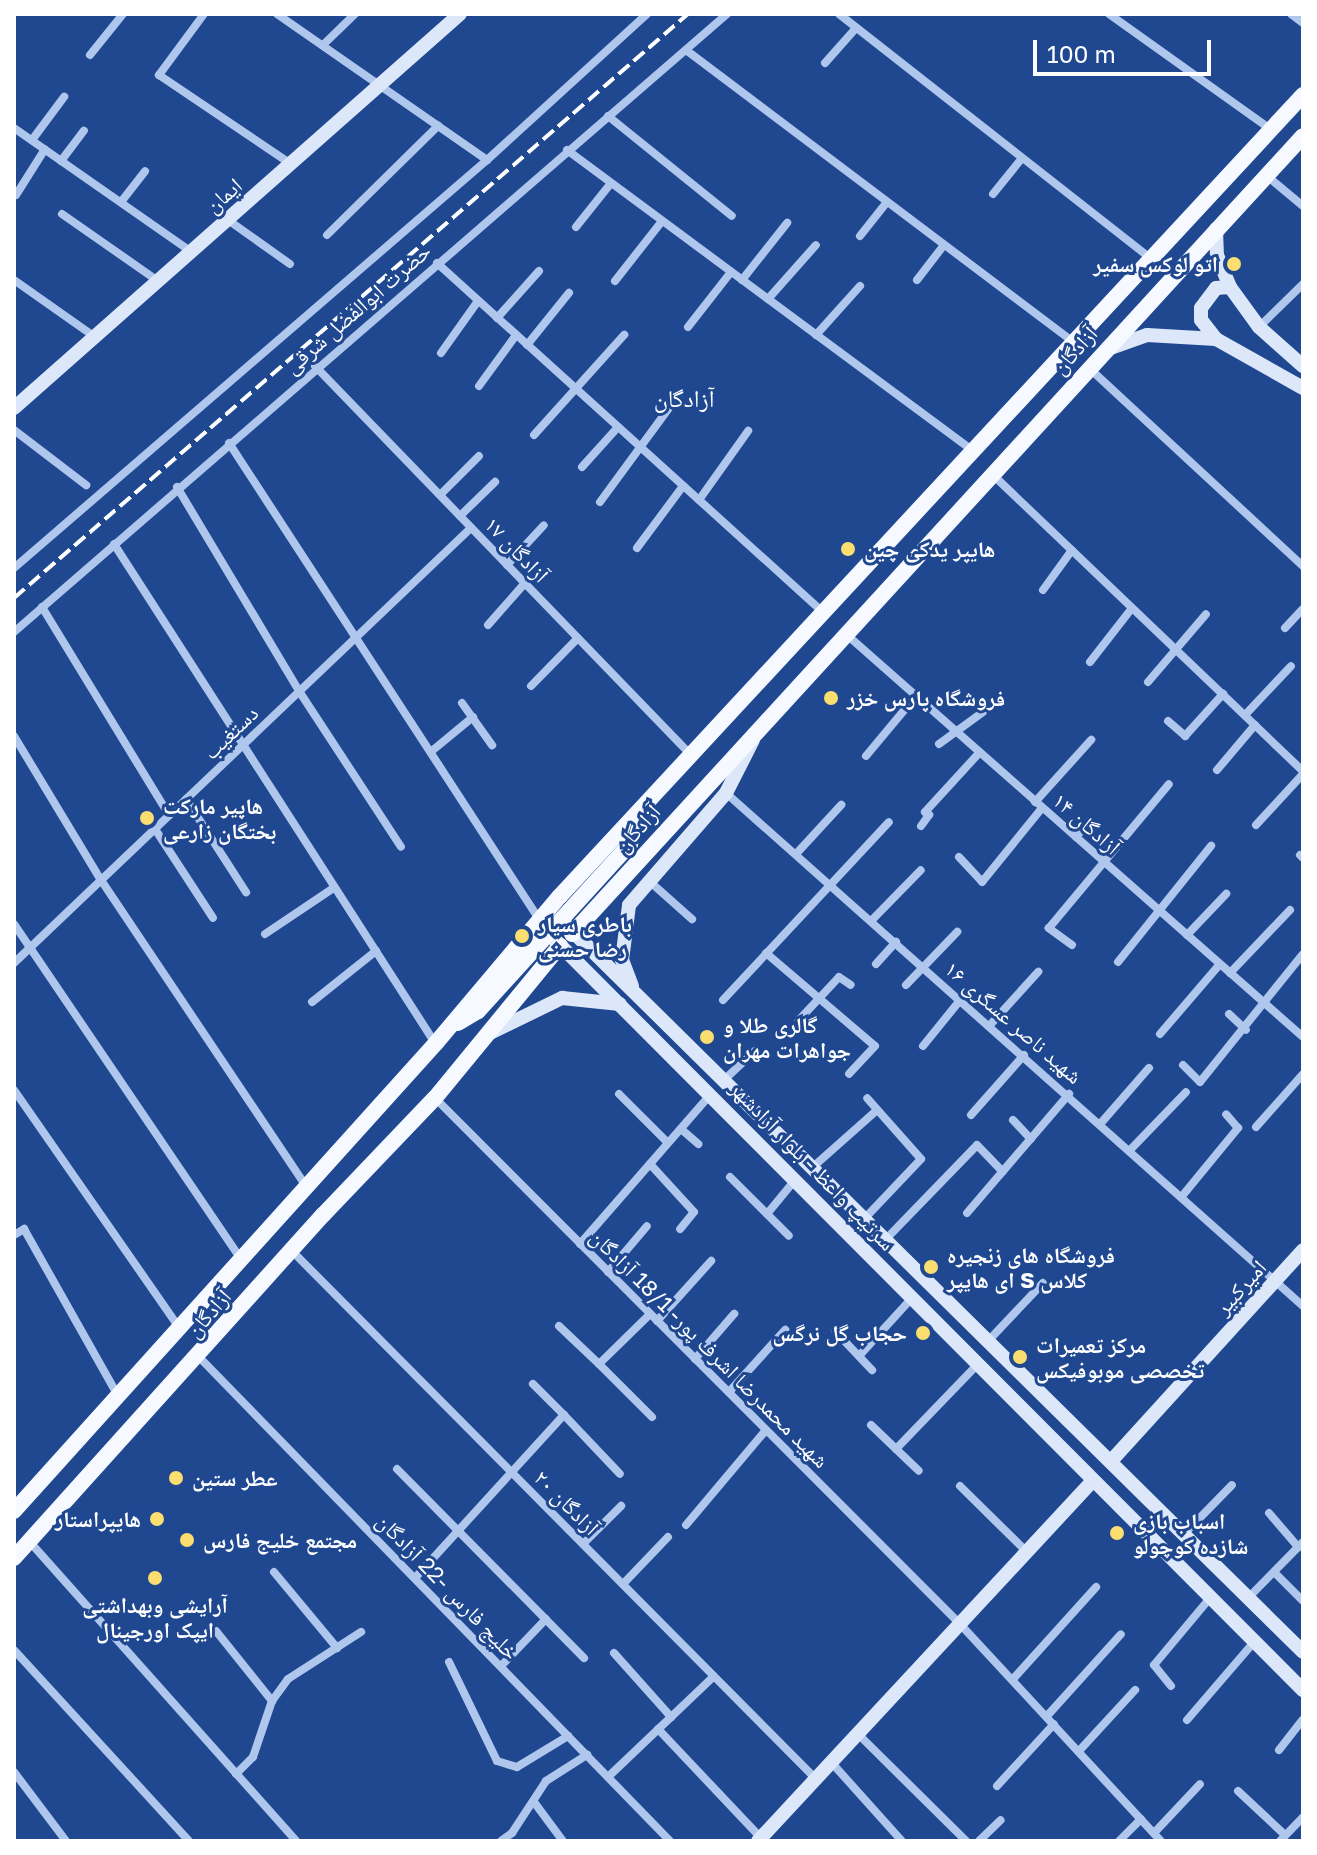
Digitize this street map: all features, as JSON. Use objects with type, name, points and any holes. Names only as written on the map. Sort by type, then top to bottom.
[{"type":"main road","name":"ایمان","points":[[17,402],[95,337],[460,14]]},
{"type":"main road","name":"آزادگان","points":[[14,1511],[441,1037],[539,919],[693,757],[1071,340],[1303,95]]},
{"type":"main road","name":"آزادگان","points":[[14,1558],[435,1098],[486,1036],[561,934],[847,635],[1104,350],[1303,136]]},
{"type":"main road","points":[[1216,229],[1217,255],[1230,287],[1259,327],[1303,366]]},
{"type":"main road","points":[[1230,287],[1216,288],[1201,308],[1201,320],[1216,339],[1303,388]]},
{"type":"main road","points":[[1104,350],[1147,335],[1216,339]]},
{"type":"main road","points":[[898,531],[901,552],[919,556]]},
{"type":"main road","points":[[862,571],[880,579],[882,597]]},
{"type":"main road","points":[[634,990],[622,960],[624,922],[648,879],[726,793],[758,725]]},
{"type":"main road","points":[[441,1037],[478,1011],[561,934],[630,844],[636,819]]},
{"type":"main road","name":"سرتیپ واعظ - بلوار آزادشهر","points":[[561,934],[634,990],[1303,1652]]},
{"type":"main road","name":"سرتیپ واعظ - بلوار آزادشهر","points":[[561,934],[626,1006],[1091,1483],[1303,1690]]},
{"type":"main road","points":[[486,1036],[562,998],[605,999],[626,1006]]},
{"type":"main road","name":"امیرکبیر","points":[[1112,1460],[1303,1250]]},
{"type":"main road","points":[[761,1840],[1091,1483]]},
{"type":"street","points":[[204,14],[159,75],[291,164]]},
{"type":"street","points":[[277,14],[487,160]]},
{"type":"street","points":[[323,45],[355,14]]},
{"type":"street","points":[[14,568],[487,160],[647,14]]},
{"type":"street","name":"حضرت ابوالفضل شرقی","points":[[14,632],[315,366],[727,14]]},
{"type":"street","points":[[839,14],[1149,257]]},
{"type":"street","points":[[1109,14],[1270,129]]},
{"type":"street","points":[[1291,14],[1303,23]]},
{"type":"street","points":[[90,55],[120,15]]},
{"type":"street","points":[[825,63],[856,28]]},
{"type":"street","points":[[686,50],[1071,340]]},
{"type":"street","points":[[32,140],[64,97]]},
{"type":"street","points":[[608,116],[732,216]]},
{"type":"street","points":[[327,235],[438,126]]},
{"type":"street","points":[[14,128],[192,252]]},
{"type":"street","points":[[61,161],[84,131]]},
{"type":"street","points":[[16,195],[45,149]]},
{"type":"street","points":[[567,150],[972,450]]},
{"type":"street","points":[[993,194],[1022,158]]},
{"type":"street","points":[[121,202],[145,171]]},
{"type":"street","points":[[1267,175],[1303,206]]},
{"type":"street","points":[[576,227],[611,183]]},
{"type":"street","points":[[860,236],[887,202]]},
{"type":"street","points":[[62,214],[158,281]]},
{"type":"street","points":[[228,220],[290,264]]},
{"type":"street","points":[[615,281],[662,221]]},
{"type":"street","points":[[742,280],[787,223]]},
{"type":"street","points":[[768,299],[816,245]]},
{"type":"street","points":[[917,280],[944,245]]},
{"type":"street","points":[[437,263],[824,613]]},
{"type":"street","points":[[497,318],[539,271]]},
{"type":"street","points":[[688,327],[731,272]]},
{"type":"street","points":[[14,280],[95,337]]},
{"type":"street","points":[[1259,327],[1303,284]]},
{"type":"street","points":[[816,335],[860,286]]},
{"type":"street","points":[[527,345],[569,293]]},
{"type":"street","points":[[441,353],[478,301]]},
{"type":"street","points":[[479,386],[516,335]]},
{"type":"street","points":[[534,435],[624,335]]},
{"type":"street","name":"۱۷ آزادگان","points":[[315,366],[693,757]]},
{"type":"street","points":[[1089,367],[1303,566]]},
{"type":"street","points":[[600,502],[642,449],[680,393]]},
{"type":"street","points":[[582,467],[618,427]]},
{"type":"street","points":[[14,430],[86,485]]},
{"type":"street","points":[[699,500],[748,431]]},
{"type":"street","points":[[229,443],[433,750],[539,919]]},
{"type":"street","points":[[440,495],[479,456]]},
{"type":"street","points":[[992,474],[1303,773],[1256,825]]},
{"type":"street","points":[[460,516],[495,482]]},
{"type":"street","points":[[637,548],[683,486]]},
{"type":"street","points":[[177,487],[299,691],[401,847]]},
{"type":"street","points":[[507,565],[544,525]]},
{"type":"street","name":"دستغیب","points":[[14,963],[471,528]]},
{"type":"street","points":[[114,544],[332,889],[441,1037]]},
{"type":"street","points":[[1043,590],[1072,550]]},
{"type":"street","points":[[488,625],[525,583]]},
{"type":"street","points":[[42,607],[169,815]]},
{"type":"street","points":[[1090,662],[1132,608]]},
{"type":"street","points":[[1285,628],[1303,609]]},
{"type":"street","points":[[1148,682],[1206,614]]},
{"type":"street","name":"۱۴ آزادگان","points":[[847,635],[1303,1037]]},
{"type":"street","points":[[531,686],[578,638]]},
{"type":"street","points":[[1245,715],[1291,666]]},
{"type":"street","points":[[1168,721],[1187,738],[1223,694]]},
{"type":"street","points":[[866,756],[916,696]]},
{"type":"street","points":[[462,703],[492,745]]},
{"type":"street","points":[[939,744],[983,712]]},
{"type":"street","points":[[433,750],[473,717]]},
{"type":"street","points":[[1217,770],[1255,725]]},
{"type":"street","points":[[14,736],[101,880],[306,1186]]},
{"type":"street","points":[[959,857],[982,882],[1091,740]]},
{"type":"street","points":[[921,826],[929,815],[925,812],[980,752]]},
{"type":"street","points":[[1072,945],[1049,928],[1169,784]]},
{"type":"street","name":"۱۶ شهید ناصر عسگری","points":[[726,793],[1277,1278],[1303,1306]]},
{"type":"street","points":[[186,799],[246,892]]},
{"type":"street","points":[[796,854],[841,805]]},
{"type":"street","points":[[723,1000],[889,822]]},
{"type":"street","points":[[1076,837],[1089,822]]},
{"type":"street","points":[[155,829],[213,918]]},
{"type":"street","points":[[1118,962],[1157,908],[1211,846]]},
{"type":"street","points":[[871,921],[921,870]]},
{"type":"street","points":[[648,879],[692,919]]},
{"type":"street","points":[[265,934],[332,889]]},
{"type":"street","points":[[1187,935],[1226,894]]},
{"type":"street","points":[[1230,973],[1290,910]]},
{"type":"street","points":[[14,924],[241,1259]]},
{"type":"street","points":[[906,985],[957,932]]},
{"type":"street","points":[[876,964],[896,942]]},
{"type":"street","points":[[312,1002],[376,951]]},
{"type":"street","points":[[766,953],[875,1046],[849,1074]]},
{"type":"street","points":[[1183,1065],[1200,1082],[1246,1030],[1303,954]]},
{"type":"street","points":[[1160,1034],[1220,964]]},
{"type":"street","points":[[990,1025],[1038,972]]},
{"type":"street","points":[[798,1021],[839,977],[851,985]]},
{"type":"street","points":[[923,1046],[961,999]]},
{"type":"street","points":[[1229,1014],[1246,1030]]},
{"type":"street","points":[[725,1079],[755,1051]]},
{"type":"street","points":[[971,1115],[1024,1055]]},
{"type":"street","points":[[1101,1123],[1149,1068]]},
{"type":"street","points":[[1256,1127],[1303,1074]]},
{"type":"street","points":[[14,1090],[180,1329]]},
{"type":"street","points":[[1131,1149],[1186,1092]]},
{"type":"street","points":[[580,1244],[712,1093]]},
{"type":"street","points":[[967,1213],[1069,1094]]},
{"type":"street","points":[[617,1095],[668,1143]]},
{"type":"street","name":"شهید محمدرضا اشرف پور- 18/1 آزادگان","points":[[435,1098],[960,1624],[1161,1841]]},
{"type":"street","points":[[866,1217],[921,1159],[867,1098]]},
{"type":"street","points":[[814,1166],[877,1110]]},
{"type":"street","points":[[1183,1195],[1238,1128],[1226,1114]]},
{"type":"street","points":[[1013,1120],[1031,1139]]},
{"type":"street","points":[[681,1129],[698,1144]]},
{"type":"street","points":[[887,1238],[977,1145],[1003,1172]]},
{"type":"street","points":[[650,1164],[694,1212],[680,1229]]},
{"type":"street","points":[[730,1177],[789,1236]]},
{"type":"street","points":[[767,1214],[796,1180]]},
{"type":"street","points":[[608,1272],[647,1226]]},
{"type":"street","points":[[14,1235],[24,1229],[119,1396]]},
{"type":"street","name":"۲۰ آزادگان","points":[[292,1251],[816,1779]]},
{"type":"street","points":[[599,1364],[654,1317],[711,1261]]},
{"type":"street","points":[[990,1339],[1043,1283]]},
{"type":"street","points":[[859,1356],[912,1298]]},
{"type":"street","points":[[695,1359],[734,1314]]},
{"type":"street","points":[[559,1326],[652,1417]]},
{"type":"street","points":[[729,1392],[785,1330]]},
{"type":"street","points":[[835,1331],[872,1370]]},
{"type":"street","name":"خلیج فارس -22 آزادگان","points":[[199,1357],[670,1841]]},
{"type":"street","points":[[896,1449],[977,1365]]},
{"type":"street","points":[[533,1384],[620,1474]]},
{"type":"street","points":[[415,1578],[514,1475],[564,1415]]},
{"type":"street","points":[[871,1425],[919,1471]]},
{"type":"street","points":[[686,1525],[766,1430]]},
{"type":"street","points":[[397,1469],[584,1658]]},
{"type":"street","points":[[1185,1533],[1232,1485]]},
{"type":"street","points":[[960,1486],[1027,1552]]},
{"type":"street","points":[[583,1544],[621,1506]]},
{"type":"street","points":[[1249,1597],[1300,1544],[1269,1513]]},
{"type":"street","points":[[623,1584],[668,1537]]},
{"type":"street","points":[[29,1540],[296,1841]]},
{"type":"street","points":[[274,1572],[337,1648]]},
{"type":"street","points":[[1274,1572],[1303,1601]]},
{"type":"street","points":[[1013,1679],[1096,1587]]},
{"type":"street","points":[[1171,1686],[1154,1665],[1210,1598]]},
{"type":"street","points":[[501,1666],[546,1619]]},
{"type":"street","points":[[216,1631],[272,1701]]},
{"type":"street","points":[[236,1774],[253,1757],[272,1701],[288,1679],[361,1632]]},
{"type":"street","points":[[1047,1716],[1121,1634]]},
{"type":"street","points":[[1187,1720],[1254,1642]]},
{"type":"street","points":[[14,1650],[189,1841]]},
{"type":"street","points":[[614,1653],[671,1717]]},
{"type":"street","points":[[449,1662],[497,1761],[517,1767],[568,1736]]},
{"type":"street","points":[[608,1777],[714,1676]]},
{"type":"street","points":[[1079,1751],[1135,1690]]},
{"type":"street","points":[[1279,1750],[1303,1719]]},
{"type":"street","points":[[997,1786],[1054,1724]]},
{"type":"street","points":[[658,1729],[761,1840]]},
{"type":"street","points":[[858,1734],[966,1841]]},
{"type":"street","points":[[501,1841],[515,1837],[546,1781],[587,1755]]},
{"type":"street","points":[[831,1762],[902,1841]]},
{"type":"street","points":[[14,1772],[66,1841]]},
{"type":"street","points":[[1154,1833],[1200,1784]]},
{"type":"street","points":[[1238,1791],[1283,1838],[1303,1817]]},
{"type":"street","points":[[534,1802],[563,1841]]},
{"type":"street","points":[[1119,1841],[1141,1819]]},
{"type":"street","points":[[979,1841],[1001,1820]]},
{"type":"railway","points":[[14,598],[688,14]]},
{"type":"place","name":"اتو لوکس سفیر","points":[[1234,264]]},
{"type":"place","name":"هایپر یدکی چین","points":[[848,549]]},
{"type":"place","name":"فروشگاه پارس خزر","points":[[831,698]]},
{"type":"place","name":"هاپیر مارکت بختگان زارعی","points":[[147,818]]},
{"type":"place","name":"باطری سیار رضا حسنی","points":[[522,936]]},
{"type":"place","name":"گالری طلا و جواهرات مهران","points":[[707,1037]]},
{"type":"place","name":"فروشگاه های زنجیره ای هایپر S کلاس","points":[[931,1267]]},
{"type":"place","name":"حجاب گل نرگس","points":[[923,1333]]},
{"type":"place","name":"مرکز تعمیرات تخصصی موبوفیکس","points":[[1020,1357]]},
{"type":"place","name":"عطر ستین","points":[[176,1478]]},
{"type":"place","name":"هایپراستار","points":[[157,1519]]},
{"type":"place","name":"اسباب بازی شازده کوچولو","points":[[1117,1533]]},
{"type":"place","name":"مجتمع خلیج فارس","points":[[187,1540]]},
{"type":"place","name":"آرایشی وبهداشتی ایپک اورجینال","points":[[155,1578]]},
{"type":"district","name":"آزادگان","points":[[684,398]]}]
